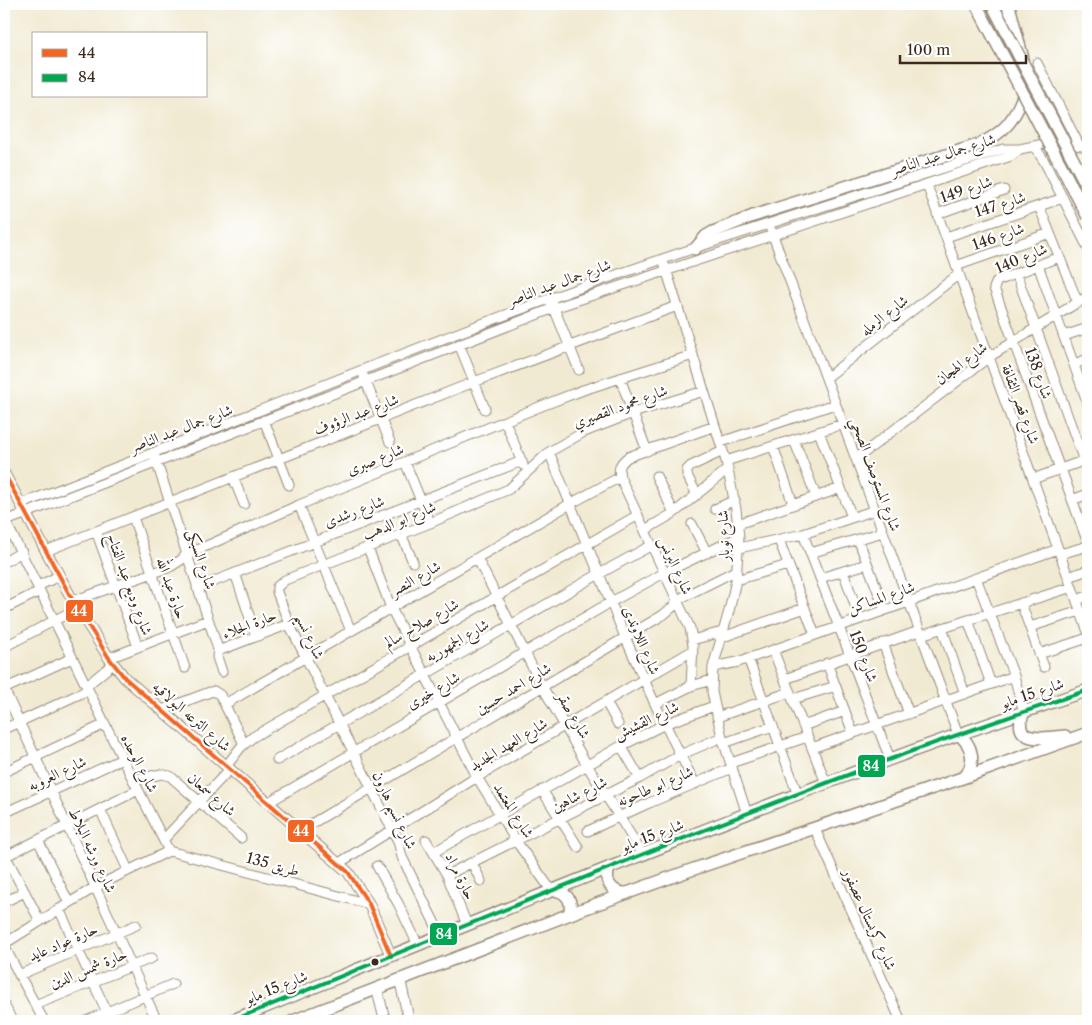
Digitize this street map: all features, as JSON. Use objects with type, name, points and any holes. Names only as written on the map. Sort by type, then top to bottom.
[{"type":"main road","points":[[976,4],[1088,217]]},
{"type":"main road","points":[[992,4],[1088,188]]},
{"type":"main road","points":[[1008,4],[1023,62]]},
{"type":"main road","points":[[695,249],[706,236],[713,232],[753,216],[978,145],[991,139],[1003,131],[1012,120],[1024,94]]},
{"type":"main road","name":"شارع 15 مايو","points":[[231,1021],[642,854],[890,759],[1088,690]]},
{"type":"main road","points":[[1024,712],[1020,724],[1022,730],[1030,738],[1036,739],[1086,733]]},
{"type":"main road","points":[[293,1021],[626,893],[965,777],[1086,733]]},
{"type":"main road","points":[[958,734],[966,742],[971,753],[972,763],[965,777]]},
{"type":"main road","points":[[610,867],[607,875],[611,887],[618,892],[626,893]]},
{"type":"main road","points":[[551,890],[563,892],[569,898],[571,906],[569,914]]},
{"type":"street","points":[[1037,63],[1084,146]]},
{"type":"street","points":[[1020,149],[1048,143],[1084,146]]},
{"type":"street","points":[[1032,146],[1044,161],[1088,248]]},
{"type":"street","name":"شارع جمال عبد الناصر","points":[[6,525],[23,508],[155,458],[264,420],[554,308],[927,185],[1011,156],[1020,149]]},
{"type":"street","name":"شارع جمال عبد الناصر","points":[[155,458],[361,372],[550,298],[769,224],[1003,150],[1020,149]]},
{"type":"street","name":"شارع قصر الثقافة","points":[[927,185],[1087,626]]},
{"type":"street","name":"شارع 149","points":[[937,214],[1004,190]]},
{"type":"street","name":"شارع 147","points":[[946,237],[1063,198]]},
{"type":"street","points":[[1039,206],[1078,303]]},
{"type":"street","name":"شارع المستوصف الصحي","points":[[769,224],[958,734]]},
{"type":"street","name":"شارع 146","points":[[958,270],[1050,233]]},
{"type":"street","name":"شارع 140","points":[[994,285],[997,281],[1059,256]]},
{"type":"street","name":"شارع نوبار","points":[[663,260],[716,426],[735,500],[739,537],[738,570],[729,611],[713,667],[712,680],[714,706],[723,740],[748,814]]},
{"type":"street","points":[[1038,265],[1074,364],[1086,391],[1088,404]]},
{"type":"street","name":"شارع الرمله","points":[[826,378],[958,270]]},
{"type":"street","points":[[1016,274],[1086,460],[1033,479]]},
{"type":"street","name":"شارع 138","points":[[994,285],[1060,469],[1072,500],[1084,521],[1088,544]]},
{"type":"street","name":"شارع الهجان","points":[[856,459],[990,358],[1088,296]]},
{"type":"street","points":[[550,298],[579,370]]},
{"type":"street","name":"شارع عبد الرؤوف","points":[[46,551],[474,382],[677,306]]},
{"type":"street","points":[[1064,336],[1088,328]]},
{"type":"street","points":[[459,344],[486,409]]},
{"type":"street","name":"شارع صبرى","points":[[4,646],[54,620],[76,605],[116,586],[176,564],[186,554],[299,505],[575,393],[693,355]]},
{"type":"street","points":[[1074,364],[1088,359]]},
{"type":"street","points":[[361,372],[390,442]]},
{"type":"street","points":[[620,378],[647,451]]},
{"type":"street","name":"شارع محمود القصيري","points":[[527,473],[549,452],[584,432],[633,413],[704,391]]},
{"type":"street","points":[[697,495],[687,475],[687,470],[690,466],[722,447],[835,404]]},
{"type":"street","points":[[264,420],[289,485]]},
{"type":"street","points":[[506,421],[527,473]]},
{"type":"street","points":[[645,530],[674,513],[697,495],[727,465],[774,446],[843,424]]},
{"type":"street","points":[[620,477],[619,466],[623,461],[716,426]]},
{"type":"street","points":[[820,432],[852,518]]},
{"type":"street","points":[[794,440],[816,496]]},
{"type":"street","points":[[774,446],[794,504]]},
{"type":"street","name":"شارع اللاوندى","points":[[549,452],[625,637],[655,704],[695,784]]},
{"type":"street","name":"شارع السبكى","points":[[155,458],[218,651],[217,657],[222,672]]},
{"type":"street","name":"شارع رشدى","points":[[197,588],[522,461]]},
{"type":"street","points":[[405,462],[430,523]]},
{"type":"street","name":"شارع الترعه البولاقيه","points":[[4,473],[76,605],[111,661],[125,678],[339,863],[356,882],[369,904],[391,956]]},
{"type":"street","name":"شارع ابو الدهب","points":[[277,587],[285,580],[430,523],[509,489],[527,473]]},
{"type":"street","points":[[656,476],[674,513]]},
{"type":"street","points":[[233,477],[244,504]]},
{"type":"street","name":"شارع النصر","points":[[225,704],[476,558],[620,477]]},
{"type":"street","name":"شارع البرنس","points":[[620,477],[690,628],[692,640],[691,686]]},
{"type":"street","points":[[738,524],[841,488]]},
{"type":"street","points":[[1072,500],[1088,494]]},
{"type":"street","points":[[715,509],[735,500]]},
{"type":"street","points":[[299,505],[351,631]]},
{"type":"street","points":[[739,548],[803,534],[875,510]]},
{"type":"street","name":"شارع صلاح سالم","points":[[164,839],[200,802],[244,744],[253,737],[638,515]]},
{"type":"street","name":"حارة عبد الله","points":[[134,516],[185,668]]},
{"type":"street","points":[[692,524],[707,553]]},
{"type":"street","points":[[6,525],[22,552],[87,688]]},
{"type":"street","name":"شارع وديع عبد الفتاح","points":[[96,531],[138,647]]},
{"type":"street","points":[[810,553],[883,532]]},
{"type":"street","points":[[401,534],[413,562]]},
{"type":"street","name":"شارع 150","points":[[803,534],[890,759]]},
{"type":"street","name":"شارع خيرى","points":[[269,802],[611,602],[664,573],[739,537]]},
{"type":"street","points":[[858,539],[885,610]]},
{"type":"street","points":[[779,540],[815,635]]},
{"type":"street","name":"شارع المساكن","points":[[713,667],[774,650],[976,578],[1088,544]]},
{"type":"street","name":"شارع الجمهوريه","points":[[277,760],[652,545]]},
{"type":"street","name":"شارع المعتمد","points":[[368,548],[391,608],[477,777],[516,841],[551,890]]},
{"type":"street","points":[[4,562],[22,552]]},
{"type":"street","name":"شارع صقر","points":[[476,558],[524,653],[564,726],[642,854]]},
{"type":"street","points":[[820,578],[867,564]]},
{"type":"street","points":[[736,580],[788,565]]},
{"type":"street","name":"شارع احمد حسين","points":[[301,830],[663,615],[674,606],[677,600],[738,570]]},
{"type":"street","points":[[1068,577],[1088,570]]},
{"type":"street","points":[[843,571],[860,619]]},
{"type":"street","points":[[235,573],[256,636]]},
{"type":"street","points":[[4,609],[60,576]]},
{"type":"street","points":[[976,578],[1014,676],[1024,712]]},
{"type":"street","name":"شارع نسيم","points":[[277,587],[277,592],[289,624],[324,695]]},
{"type":"street","points":[[785,679],[883,643],[942,628],[1072,587]]},
{"type":"street","points":[[1077,600],[1088,596]]},
{"type":"street","points":[[1021,603],[1044,667]]},
{"type":"street","points":[[692,640],[721,635],[805,608]]},
{"type":"street","points":[[1030,627],[1080,611]]},
{"type":"street","points":[[4,729],[87,688],[111,661],[138,647],[208,620]]},
{"type":"street","points":[[968,620],[991,684]]},
{"type":"street","name":"حارة الجلاء","points":[[218,651],[289,624]]},
{"type":"street","points":[[942,628],[965,694]]},
{"type":"street","points":[[1039,654],[1088,638]]},
{"type":"street","points":[[883,643],[909,714]]},
{"type":"street","points":[[774,650],[826,783]]},
{"type":"street","name":"شارع العهد الجديد","points":[[339,863],[477,777],[692,651]]},
{"type":"street","points":[[4,689],[72,658]]},
{"type":"street","points":[[748,658],[798,794]]},
{"type":"street","points":[[827,664],[853,733]]},
{"type":"street","points":[[812,748],[1014,676]]},
{"type":"street","points":[[655,704],[691,686],[712,680]]},
{"type":"street","points":[[717,717],[764,702],[836,686]]},
{"type":"street","name":"شارع الوحده","points":[[87,688],[169,852]]},
{"type":"street","name":"شارع ورشه البلاط","points":[[4,689],[157,1021]]},
{"type":"street","points":[[162,710],[210,692],[217,692],[225,704],[244,744]]},
{"type":"street","name":"شارع نسيم هارون","points":[[324,695],[400,845],[402,857],[442,936]]},
{"type":"street","points":[[606,702],[618,724]]},
{"type":"street","name":"شارع القشيش","points":[[434,852],[621,746],[665,724],[714,706]]},
{"type":"street","points":[[803,726],[845,711]]},
{"type":"street","points":[[4,772],[105,724]]},
{"type":"street","name":"شارع شاهين","points":[[447,876],[606,796],[680,755],[723,740],[773,726]]},
{"type":"street","name":"شارع ابو طاحونه","points":[[588,831],[732,766],[807,737]]},
{"type":"street","points":[[621,746],[640,778]]},
{"type":"street","name":"شارع العروبه","points":[[4,813],[122,759]]},
{"type":"street","name":"شارع سمعان","points":[[133,780],[167,774],[241,838]]},
{"type":"street","points":[[40,921],[4,855],[138,790]]},
{"type":"street","points":[[542,790],[578,848]]},
{"type":"street","points":[[100,809],[128,870]]},
{"type":"street","name":"شارع كريستال عصفور","points":[[815,829],[900,1021]]},
{"type":"street","points":[[38,840],[69,903]]},
{"type":"street","name":"حارة مراد","points":[[426,840],[447,876],[467,925]]},
{"type":"street","points":[[44,1021],[4,945],[94,887],[169,852]]},
{"type":"street","name":"طريق 135","points":[[169,852],[369,904]]},
{"type":"street","points":[[472,863],[482,881]]},
{"type":"street","points":[[377,866],[399,905],[418,945]]},
{"type":"street","points":[[4,902],[25,892]]},
{"type":"street","points":[[59,909],[109,1017]]},
{"type":"street","name":"حارة عواد عايد","points":[[19,976],[136,926]]},
{"type":"street","name":"حارة شمس الدين","points":[[35,1005],[152,958]]},
{"type":"street","points":[[400,980],[409,1021]]},
{"type":"street","points":[[86,1021],[109,1017],[173,984]]},
{"type":"street","points":[[377,989],[385,1021]]},
{"type":"street","points":[[4,1004],[12,1021]]},
{"type":"transit line","name":"44","points":[[4,473],[73,601],[109,658],[125,678],[348,872],[369,904],[391,956]]},
{"type":"transit line","name":"84","points":[[231,1021],[805,791],[988,724],[1088,690]]}]
